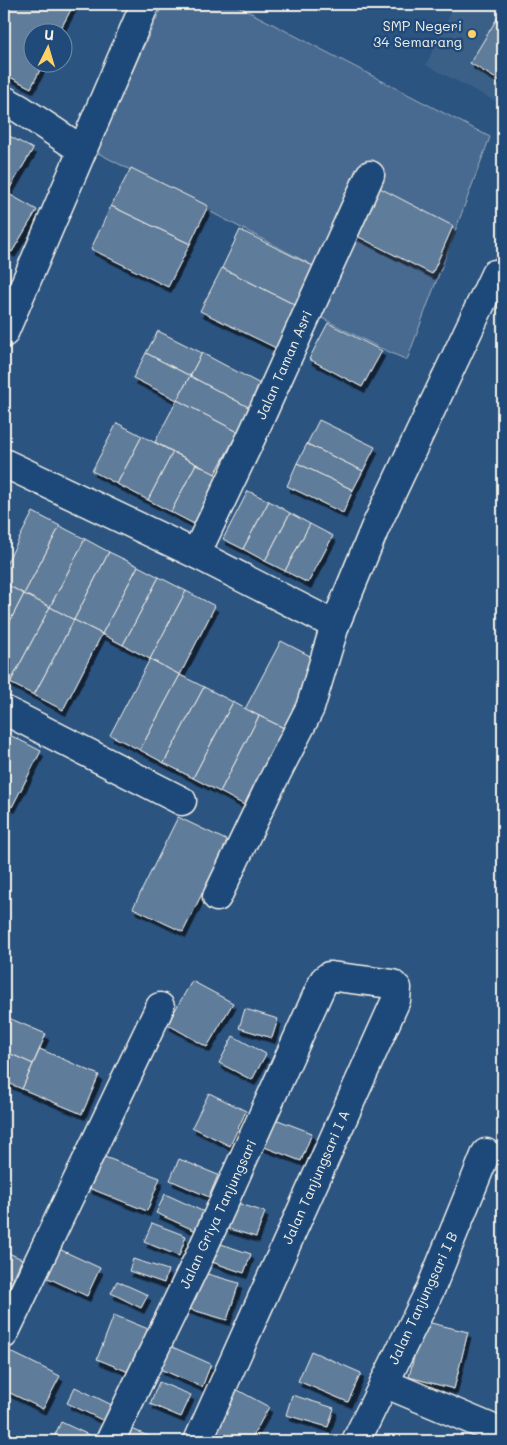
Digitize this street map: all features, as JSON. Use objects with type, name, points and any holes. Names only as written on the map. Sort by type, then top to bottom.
[{"type":"street","points":[[4,332],[11,292],[82,150],[144,4]]},
{"type":"street","points":[[4,100],[82,150]]},
{"type":"street","name":"Jalan Taman Asri","points":[[196,554],[251,438],[370,175]]},
{"type":"street","points":[[217,896],[310,708],[335,625],[375,528],[495,274]]},
{"type":"street","points":[[4,462],[196,554],[335,625]]},
{"type":"street","points":[[4,710],[182,801]]},
{"type":"street","name":"Jalan Tanjungsari I A","points":[[198,1441],[396,1000],[397,988],[392,984],[328,976],[322,985]]},
{"type":"street","name":"Jalan Griya Tanjungsari","points":[[110,1441],[199,1257],[322,985]]},
{"type":"street","points":[[5,1325],[160,1007]]},
{"type":"street","name":"Jalan Tanjungsari I B","points":[[356,1441],[431,1288],[486,1153]]},
{"type":"street","points":[[384,1383],[503,1433]]},
{"type":"shaded area","points":[[163,4],[234,4],[490,137],[407,360],[314,314],[335,277],[96,152]]},
{"type":"shaded area","name":"SMP Negeri 34 Semarang","points":[[455,4],[503,4],[503,105],[426,65]]},
{"type":"building","points":[[10,4],[74,4],[64,22],[22,22],[22,72],[39,72],[31,88],[4,74],[4,16]]},
{"type":"building","points":[[498,17],[503,20],[503,83],[470,63]]},
{"type":"building","points":[[4,133],[33,149],[7,193],[4,191]]},
{"type":"building","points":[[131,168],[208,206],[190,244],[111,206]]},
{"type":"building","points":[[376,186],[453,226],[432,274],[353,234]]},
{"type":"building","points":[[7,193],[37,210],[12,252],[4,247],[4,199]]},
{"type":"building","points":[[111,206],[190,244],[168,287],[91,249]]},
{"type":"building","points":[[240,230],[319,269],[299,307],[222,268]]},
{"type":"building","points":[[222,268],[299,307],[278,349],[200,311]]},
{"type":"building","points":[[328,323],[382,351],[362,387],[309,359]]},
{"type":"building","points":[[158,331],[202,353],[190,376],[146,353]]},
{"type":"building","points":[[146,353],[190,376],[177,400],[133,378]]},
{"type":"building","points":[[202,353],[262,385],[250,408],[190,376]]},
{"type":"building","points":[[190,376],[250,408],[238,432],[177,400]]},
{"type":"building","points":[[177,400],[238,432],[215,474],[155,442]]},
{"type":"building","points":[[319,420],[375,447],[363,471],[307,444]]},
{"type":"building","points":[[117,423],[142,436],[117,484],[92,471]]},
{"type":"building","points":[[142,436],[173,452],[148,500],[117,484]]},
{"type":"building","points":[[307,444],[363,471],[353,490],[297,463]]},
{"type":"building","points":[[173,452],[196,464],[171,512],[148,500]]},
{"type":"building","points":[[297,463],[353,490],[343,513],[287,486]]},
{"type":"building","points":[[196,464],[221,477],[196,525],[171,512]]},
{"type":"building","points":[[248,491],[269,501],[243,549],[223,539]]},
{"type":"building","points":[[269,501],[290,513],[265,561],[243,549]]},
{"type":"building","points":[[33,512],[60,526],[24,594],[4,583],[4,568]]},
{"type":"building","points":[[290,513],[310,524],[285,571],[265,561]]},
{"type":"building","points":[[310,524],[333,536],[308,583],[285,571]]},
{"type":"building","points":[[60,526],[85,539],[50,607],[24,594]]},
{"type":"building","points":[[85,539],[109,552],[74,620],[50,607]]},
{"type":"building","points":[[109,552],[138,566],[102,634],[74,620]]},
{"type":"building","points":[[138,566],[159,577],[123,645],[102,634]]},
{"type":"building","points":[[159,577],[186,591],[150,659],[123,645]]},
{"type":"building","points":[[4,583],[24,594],[4,633]]},
{"type":"building","points":[[186,591],[215,606],[180,675],[150,659]]},
{"type":"building","points":[[24,594],[50,607],[10,683],[4,680],[4,633]]},
{"type":"building","points":[[50,607],[74,620],[34,695],[10,683]]},
{"type":"building","points":[[74,620],[102,634],[63,710],[34,695]]},
{"type":"building","points":[[281,641],[316,659],[286,729],[245,709]]},
{"type":"building","points":[[150,659],[180,675],[140,750],[110,735]]},
{"type":"building","points":[[180,675],[204,687],[164,763],[140,750]]},
{"type":"building","points":[[204,687],[233,702],[193,778],[164,763]]},
{"type":"building","points":[[233,702],[259,716],[220,792],[193,778]]},
{"type":"building","points":[[259,716],[286,729],[246,806],[220,792]]},
{"type":"building","points":[[4,732],[41,751],[12,807],[4,802]]},
{"type":"building","points":[[178,817],[228,841],[183,932],[133,908]]},
{"type":"building","points":[[192,981],[233,1003],[207,1047],[167,1024]]},
{"type":"building","points":[[245,1009],[278,1019],[272,1038],[239,1028]]},
{"type":"building","points":[[4,1016],[46,1034],[33,1064],[4,1051]]},
{"type":"building","points":[[233,1036],[266,1054],[252,1080],[219,1063]]},
{"type":"building","points":[[40,1049],[99,1075],[82,1114],[22,1089]]},
{"type":"building","points":[[4,1051],[33,1064],[22,1089],[4,1081]]},
{"type":"building","points":[[209,1093],[246,1111],[230,1146],[192,1127]]},
{"type":"building","points":[[270,1117],[312,1133],[301,1161],[259,1145]]},
{"type":"building","points":[[102,1156],[160,1178],[147,1211],[89,1188]]},
{"type":"building","points":[[179,1159],[218,1175],[209,1197],[170,1180]]},
{"type":"building","points":[[165,1194],[213,1216],[205,1235],[156,1213]]},
{"type":"building","points":[[234,1202],[265,1212],[256,1237],[226,1228]]},
{"type":"building","points":[[152,1223],[186,1236],[179,1256],[144,1242]]},
{"type":"building","points":[[212,1241],[251,1254],[244,1273],[206,1260]]},
{"type":"building","points":[[59,1249],[100,1268],[87,1296],[46,1277]]},
{"type":"building","points":[[4,1251],[22,1259],[4,1300]]},
{"type":"building","points":[[133,1259],[168,1270],[164,1283],[129,1271]]},
{"type":"building","points":[[197,1271],[239,1283],[227,1320],[186,1308]]},
{"type":"building","points":[[117,1281],[148,1295],[141,1308],[111,1293]]},
{"type":"building","points":[[114,1315],[148,1329],[131,1373],[97,1359]]},
{"type":"building","points":[[423,1321],[468,1332],[454,1389],[409,1377]]},
{"type":"building","points":[[170,1346],[211,1364],[202,1387],[160,1369]]},
{"type":"building","points":[[9,1351],[60,1376],[43,1409],[4,1390],[4,1362]]},
{"type":"building","points":[[311,1351],[361,1373],[348,1402],[298,1381]]},
{"type":"building","points":[[159,1382],[191,1395],[181,1417],[150,1404]]},
{"type":"building","points":[[75,1387],[114,1406],[106,1422],[67,1403]]},
{"type":"building","points":[[234,1388],[269,1407],[250,1441],[223,1441],[210,1434]]},
{"type":"building","points":[[292,1395],[334,1408],[328,1427],[286,1415]]},
{"type":"building","points":[[61,1422],[91,1436],[89,1441],[52,1441]]},
{"type":"building","points":[[123,1425],[159,1441],[116,1441]]},
{"type":"place","name":"SMP Negeri 34 Semarang","points":[[472,34]]}]
